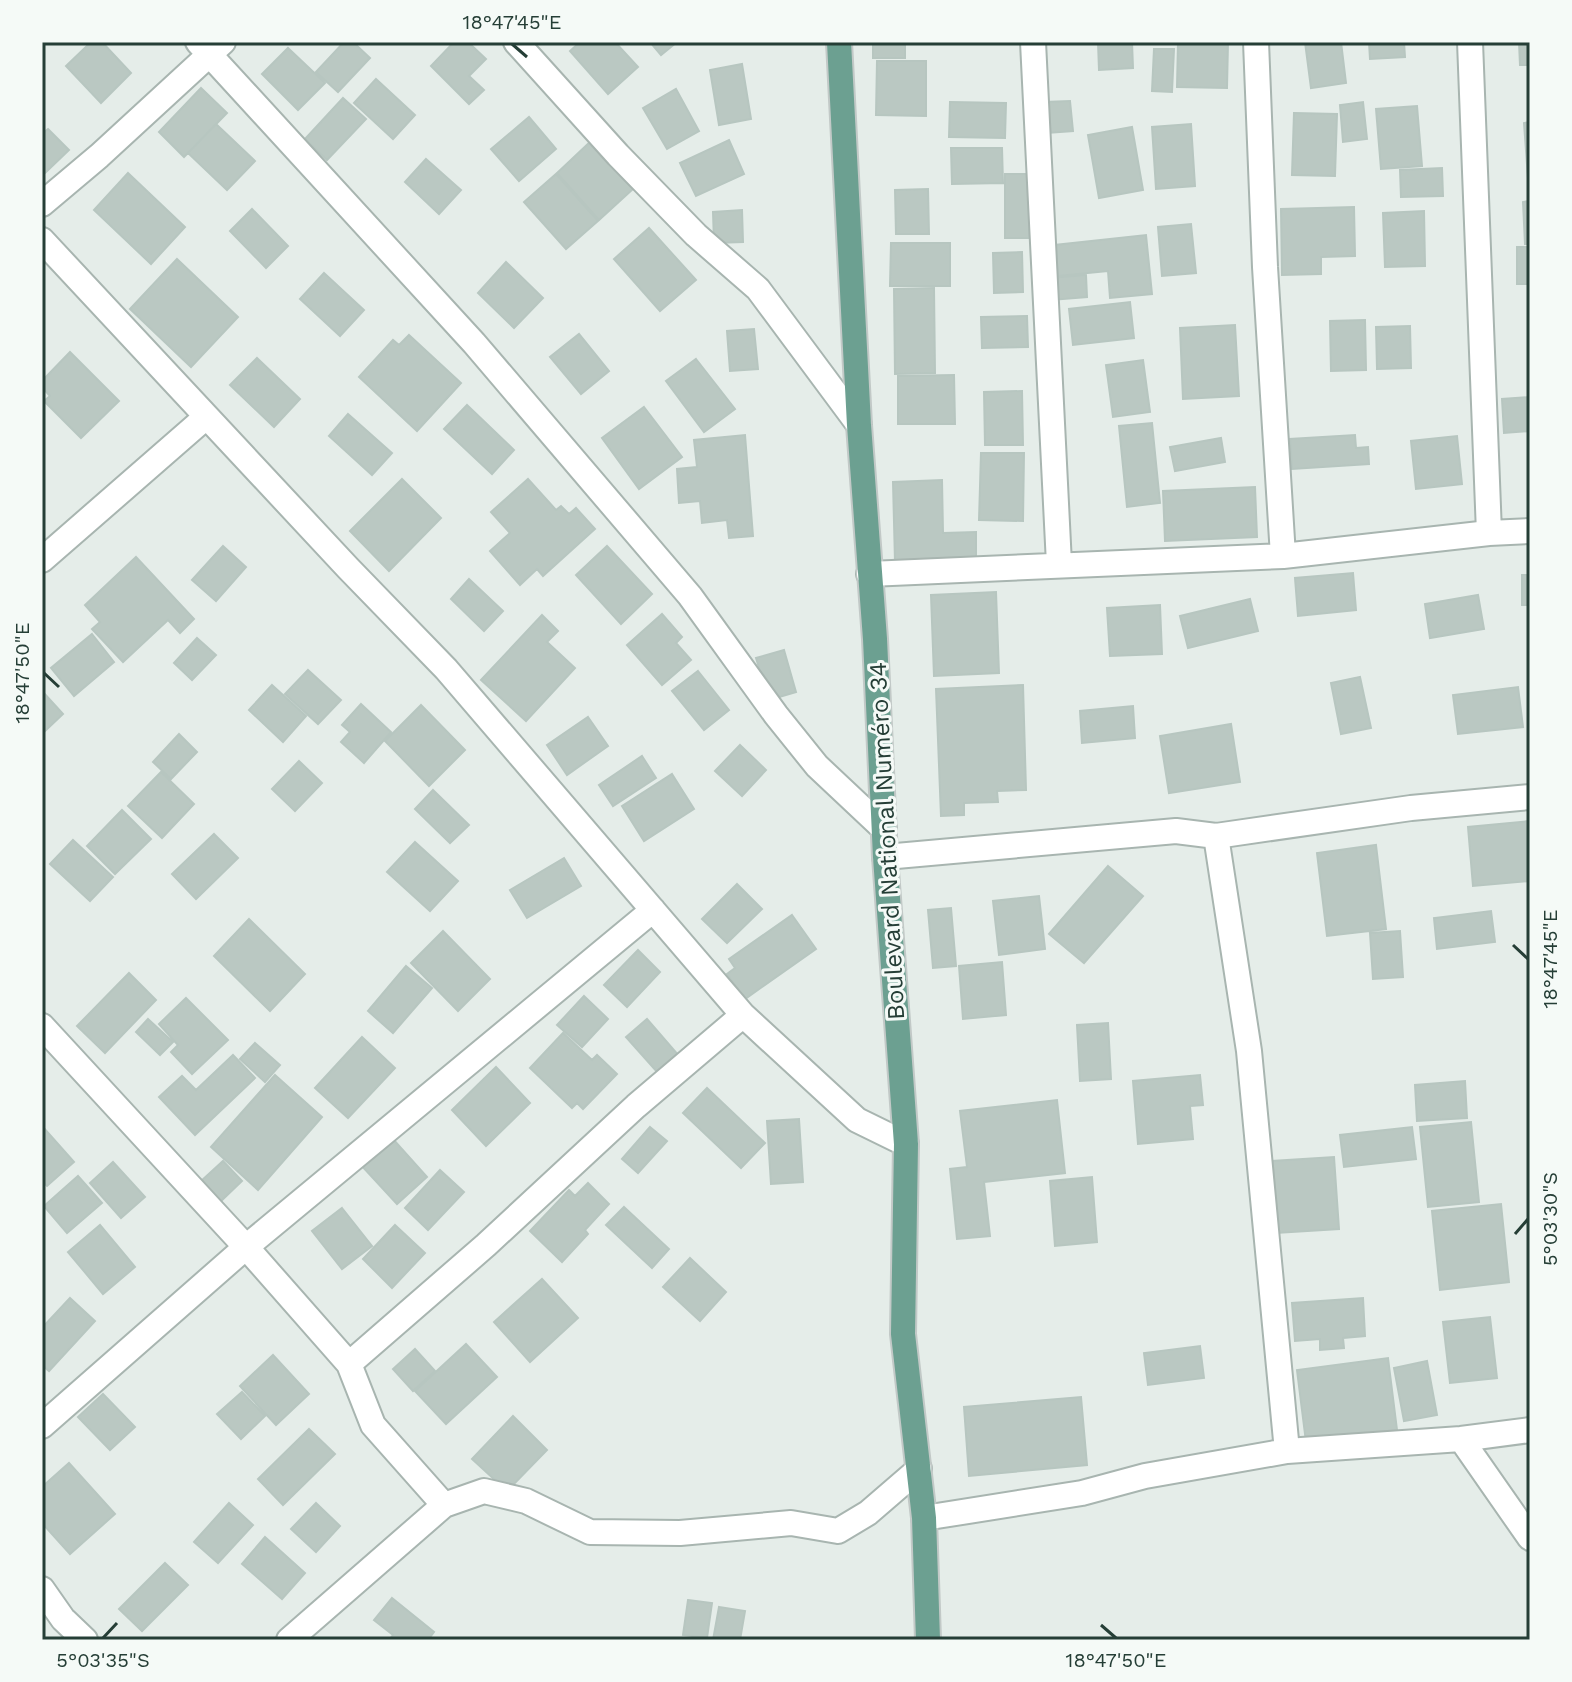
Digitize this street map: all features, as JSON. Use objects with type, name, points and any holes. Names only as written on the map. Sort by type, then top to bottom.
[{"type":"main road","name":"Boulevard National Numéro 34","points":[[839,42],[885,857],[906,1144],[903,1334],[924,1518],[928,1640]]},
{"type":"street","points":[[516,42],[684,223],[758,289],[859,425]]},
{"type":"street","points":[[1033,42],[1059,564]]},
{"type":"street","points":[[1256,42],[1265,267],[1283,556]]},
{"type":"street","points":[[1470,42],[1489,533]]},
{"type":"street","points":[[42,204],[99,156],[211,46],[474,343],[690,596],[817,766],[884,829]]},
{"type":"street","points":[[42,240],[446,669],[743,1015],[857,1120],[906,1144]]},
{"type":"street","points":[[42,560],[206,417]]},
{"type":"street","points":[[869,574],[1283,556],[1530,531]]},
{"type":"street","points":[[885,857],[1176,831],[1216,836],[1411,808],[1530,797]]},
{"type":"street","points":[[1216,836],[1249,1051],[1287,1451]]},
{"type":"street","points":[[42,1426],[246,1247],[653,910]]},
{"type":"street","points":[[349,1364],[486,1245],[636,1106],[743,1015]]},
{"type":"street","points":[[42,1026],[246,1247],[349,1364],[373,1425],[444,1505]]},
{"type":"street","points":[[924,1518],[1082,1493],[1145,1476],[1287,1451],[1461,1439],[1530,1430]]},
{"type":"street","points":[[1461,1439],[1530,1538]]},
{"type":"street","points":[[289,1640],[444,1505],[484,1491],[526,1501],[590,1532],[680,1533],[791,1523],[838,1531],[868,1513],[919,1469]]},
{"type":"street","points":[[42,1589],[63,1619],[85,1640]]},
{"type":"building","points":[[91,42],[102,42],[131,73],[101,103],[66,66]]},
{"type":"building","points":[[344,42],[353,42],[370,58],[338,92],[316,72]]},
{"type":"building","points":[[454,42],[468,42],[486,59],[469,76],[484,90],[469,104],[431,66]]},
{"type":"building","points":[[580,42],[615,42],[638,67],[608,94],[570,51]]},
{"type":"building","points":[[650,42],[677,42],[661,55]]},
{"type":"building","points":[[873,42],[905,42],[905,58],[873,58]]},
{"type":"building","points":[[1098,42],[1132,42],[1133,68],[1099,70]]},
{"type":"building","points":[[1178,42],[1228,42],[1227,88],[1177,87]]},
{"type":"building","points":[[1305,42],[1341,42],[1346,83],[1311,88]]},
{"type":"building","points":[[1369,42],[1404,42],[1405,57],[1370,59]]},
{"type":"building","points":[[1519,42],[1530,42],[1530,65],[1520,65]]},
{"type":"building","points":[[288,48],[325,83],[298,110],[262,74]]},
{"type":"building","points":[[1154,49],[1174,49],[1172,92],[1152,91]]},
{"type":"building","points":[[877,61],[926,61],[926,116],[876,115]]},
{"type":"building","points":[[742,64],[751,119],[719,125],[710,70]]},
{"type":"building","points":[[376,79],[415,115],[393,139],[354,103]]},
{"type":"building","points":[[201,88],[227,113],[184,157],[159,132]]},
{"type":"building","points":[[676,89],[699,131],[667,149],[643,108]]},
{"type":"building","points":[[343,98],[366,119],[327,160],[305,139]]},
{"type":"building","points":[[1070,101],[1073,131],[1047,133],[1044,102]]},
{"type":"building","points":[[950,102],[1006,103],[1005,138],[949,137]]},
{"type":"building","points":[[1363,102],[1367,139],[1343,142],[1340,105]]},
{"type":"building","points":[[1417,106],[1422,166],[1381,169],[1376,109]]},
{"type":"building","points":[[1294,113],[1337,114],[1335,176],[1292,175]]},
{"type":"building","points":[[529,117],[556,149],[519,181],[491,149]]},
{"type":"building","points":[[1530,122],[1530,191],[1529,192],[1524,123]]},
{"type":"building","points":[[216,124],[255,161],[227,190],[188,153]]},
{"type":"building","points":[[1191,124],[1195,186],[1156,189],[1152,127]]},
{"type":"building","points":[[1132,127],[1143,190],[1099,198],[1088,135]]},
{"type":"building","points":[[48,129],[69,150],[42,176],[42,134]]},
{"type":"building","points":[[729,140],[744,174],[696,196],[680,163]]},
{"type":"building","points":[[590,142],[633,189],[599,220],[557,173]]},
{"type":"building","points":[[951,148],[1002,148],[1003,183],[952,184]]},
{"type":"building","points":[[426,159],[461,190],[439,214],[405,182]]},
{"type":"building","points":[[1442,168],[1443,196],[1401,197],[1400,170]]},
{"type":"building","points":[[128,173],[185,227],[151,264],[94,210]]},
{"type":"building","points":[[556,174],[598,221],[566,249],[524,202]]},
{"type":"building","points":[[1005,174],[1029,174],[1029,238],[1005,238]]},
{"type":"building","points":[[928,189],[929,234],[896,234],[895,190]]},
{"type":"building","points":[[1530,201],[1530,244],[1525,244],[1523,202]]},
{"type":"building","points":[[1354,207],[1355,256],[1321,257],[1321,274],[1282,275],[1281,209]]},
{"type":"building","points":[[252,209],[288,246],[266,268],[230,231]]},
{"type":"building","points":[[742,210],[743,242],[714,243],[713,212]]},
{"type":"building","points":[[1424,211],[1425,266],[1385,267],[1383,213]]},
{"type":"building","points":[[1191,224],[1196,273],[1162,276],[1158,227]]},
{"type":"building","points":[[649,228],[696,280],[660,311],[614,259]]},
{"type":"building","points":[[1146,235],[1152,294],[1110,298],[1108,271],[1058,276],[1055,245]]},
{"type":"building","points":[[891,243],[950,243],[950,286],[890,286]]},
{"type":"building","points":[[1517,247],[1530,247],[1530,284],[1517,284]]},
{"type":"building","points":[[1022,252],[1023,292],[994,293],[993,253]]},
{"type":"building","points":[[177,259],[238,317],[191,367],[130,309]]},
{"type":"building","points":[[506,262],[543,298],[514,328],[478,293]]},
{"type":"building","points":[[324,273],[364,310],[340,336],[300,299]]},
{"type":"building","points":[[1086,275],[1087,297],[1051,300],[1049,278]]},
{"type":"building","points":[[934,288],[935,373],[895,374],[894,289]]},
{"type":"building","points":[[1130,302],[1134,338],[1073,345],[1069,309]]},
{"type":"building","points":[[1027,316],[1028,347],[982,348],[981,317]]},
{"type":"building","points":[[1365,320],[1366,370],[1331,371],[1330,321]]},
{"type":"building","points":[[1235,325],[1239,396],[1183,399],[1180,328]]},
{"type":"building","points":[[1410,326],[1411,368],[1377,369],[1376,327]]},
{"type":"building","points":[[754,329],[758,369],[730,371],[727,331]]},
{"type":"building","points":[[579,334],[609,371],[581,394],[550,357]]},
{"type":"building","points":[[409,335],[461,383],[417,431],[359,377],[393,340],[399,345]]},
{"type":"building","points":[[70,352],[119,401],[81,438],[44,401],[50,396],[42,387],[42,381]]},
{"type":"building","points":[[257,358],[300,399],[274,427],[230,385]]},
{"type":"building","points":[[696,359],[735,409],[704,432],[666,381]]},
{"type":"building","points":[[1143,360],[1150,412],[1113,417],[1106,365]]},
{"type":"building","points":[[954,375],[955,424],[898,424],[898,376]]},
{"type":"building","points":[[1022,391],[1023,445],[985,445],[984,392]]},
{"type":"building","points":[[1530,397],[1530,431],[1504,433],[1502,399]]},
{"type":"building","points":[[467,405],[514,450],[492,474],[444,429]]},
{"type":"building","points":[[644,407],[682,457],[639,489],[602,438]]},
{"type":"building","points":[[348,414],[392,453],[372,475],[329,436]]},
{"type":"building","points":[[1152,423],[1160,503],[1127,507],[1119,426]]},
{"type":"building","points":[[745,435],[753,536],[729,538],[727,520],[702,523],[700,501],[679,503],[677,469],[697,467],[694,440]]},
{"type":"building","points":[[1355,435],[1356,448],[1368,447],[1369,464],[1292,469],[1290,439]]},
{"type":"building","points":[[1457,436],[1462,484],[1416,489],[1411,441]]},
{"type":"building","points":[[1221,438],[1225,462],[1175,471],[1170,447]]},
{"type":"building","points":[[981,453],[1024,453],[1023,521],[979,520]]},
{"type":"building","points":[[402,479],[441,518],[389,571],[350,531]]},
{"type":"building","points":[[528,479],[556,510],[561,506],[569,514],[576,508],[595,529],[543,576],[537,569],[520,585],[490,551],[510,533],[491,512]]},
{"type":"building","points":[[942,480],[943,533],[976,532],[976,560],[895,562],[893,482]]},
{"type":"building","points":[[1255,487],[1257,537],[1165,541],[1163,491]]},
{"type":"building","points":[[223,546],[246,567],[216,601],[192,580]]},
{"type":"building","points":[[607,546],[652,594],[621,624],[576,575]]},
{"type":"building","points":[[136,557],[194,619],[180,633],[168,620],[123,662],[92,629],[100,622],[85,605]]},
{"type":"building","points":[[1353,573],[1356,610],[1298,616],[1295,578]]},
{"type":"building","points":[[1522,575],[1530,575],[1530,605],[1522,605]]},
{"type":"building","points":[[469,579],[503,611],[484,631],[451,599]]},
{"type":"building","points":[[996,592],[999,673],[934,676],[931,595]]},
{"type":"building","points":[[1478,595],[1484,629],[1430,638],[1425,604]]},
{"type":"building","points":[[1250,599],[1258,631],[1188,648],[1180,616]]},
{"type":"building","points":[[1160,605],[1162,654],[1110,656],[1107,608]]},
{"type":"building","points":[[662,614],[682,637],[676,643],[691,660],[662,685],[627,645]]},
{"type":"building","points":[[542,615],[558,631],[547,642],[575,668],[526,721],[481,680]]},
{"type":"building","points":[[92,634],[114,662],[74,696],[51,668]]},
{"type":"building","points":[[197,638],[216,655],[192,680],[174,663]]},
{"type":"building","points":[[784,650],[796,692],[769,700],[756,658]]},
{"type":"building","points":[[308,670],[341,700],[318,724],[285,694]]},
{"type":"building","points":[[698,671],[729,710],[704,730],[672,691]]},
{"type":"building","points":[[1360,677],[1371,728],[1341,734],[1331,683]]},
{"type":"building","points":[[272,685],[306,716],[283,742],[249,710]]},
{"type":"building","points":[[1023,685],[1026,790],[997,791],[998,802],[964,803],[964,815],[941,816],[936,689]]},
{"type":"building","points":[[1518,687],[1523,727],[1458,734],[1453,695]]},
{"type":"building","points":[[42,691],[63,714],[42,734]]},
{"type":"building","points":[[361,704],[391,732],[364,763],[341,742],[350,732],[342,725]]},
{"type":"building","points":[[421,705],[465,750],[429,786],[385,741]]},
{"type":"building","points":[[1133,706],[1135,738],[1082,743],[1080,711]]},
{"type":"building","points":[[588,717],[608,746],[567,775],[547,745]]},
{"type":"building","points":[[1231,724],[1240,782],[1169,793],[1160,736]]},
{"type":"building","points":[[179,734],[197,752],[171,779],[153,762]]},
{"type":"building","points":[[740,745],[766,770],[742,796],[715,771]]},
{"type":"building","points":[[642,756],[656,778],[613,806],[599,785]]},
{"type":"building","points":[[299,761],[322,783],[295,811],[272,789]]},
{"type":"building","points":[[161,772],[194,804],[162,838],[128,806]]},
{"type":"building","points":[[672,774],[694,809],[644,841],[622,806]]},
{"type":"building","points":[[433,790],[469,825],[450,843],[415,809]]},
{"type":"building","points":[[122,810],[151,839],[115,874],[87,846]]},
{"type":"building","points":[[1530,821],[1530,881],[1473,886],[1468,827]]},
{"type":"building","points":[[214,834],[238,858],[196,899],[172,874]]},
{"type":"building","points":[[73,840],[113,877],[90,901],[50,864]]},
{"type":"building","points":[[415,842],[458,881],[430,911],[387,872]]},
{"type":"building","points":[[1376,845],[1386,929],[1327,936],[1317,853]]},
{"type":"building","points":[[564,858],[581,886],[527,918],[510,890]]},
{"type":"building","points":[[1108,866],[1143,896],[1084,963],[1049,934]]},
{"type":"building","points":[[737,884],[762,909],[727,943],[702,919]]},
{"type":"building","points":[[1039,896],[1045,949],[999,955],[993,901]]},
{"type":"building","points":[[951,908],[956,966],[933,968],[928,910]]},
{"type":"building","points":[[1491,911],[1495,942],[1437,949],[1434,918]]},
{"type":"building","points":[[792,915],[816,949],[745,999],[727,974],[735,968],[729,959]]},
{"type":"building","points":[[249,919],[305,974],[270,1011],[214,956]]},
{"type":"building","points":[[443,931],[490,979],[458,1011],[411,963]]},
{"type":"building","points":[[1400,931],[1403,977],[1373,979],[1370,933]]},
{"type":"building","points":[[638,950],[660,972],[627,1007],[604,985]]},
{"type":"building","points":[[1002,962],[1006,1015],[963,1019],[959,966]]},
{"type":"building","points":[[406,966],[432,988],[393,1033],[368,1011]]},
{"type":"building","points":[[129,973],[156,1000],[105,1053],[77,1026]]},
{"type":"building","points":[[584,996],[608,1019],[582,1047],[557,1025]]},
{"type":"building","points":[[186,998],[228,1040],[192,1074],[171,1052],[178,1045],[159,1024]]},
{"type":"building","points":[[148,1019],[173,1042],[160,1055],[136,1032]]},
{"type":"building","points":[[647,1019],[679,1056],[659,1074],[626,1037]]},
{"type":"building","points":[[1108,1023],[1111,1079],[1080,1081],[1077,1025]]},
{"type":"building","points":[[563,1033],[592,1060],[597,1055],[617,1074],[583,1109],[577,1103],[572,1108],[530,1068]]},
{"type":"building","points":[[362,1037],[395,1068],[348,1118],[315,1088]]},
{"type":"building","points":[[255,1043],[280,1065],[265,1082],[240,1059]]},
{"type":"building","points":[[233,1055],[255,1078],[195,1135],[159,1097],[182,1076],[196,1090]]},
{"type":"building","points":[[496,1067],[530,1103],[486,1146],[452,1110]]},
{"type":"building","points":[[275,1075],[322,1117],[258,1190],[211,1147]]},
{"type":"building","points":[[1200,1075],[1203,1105],[1190,1106],[1193,1139],[1138,1144],[1133,1081]]},
{"type":"building","points":[[1465,1081],[1467,1118],[1417,1121],[1415,1085]]},
{"type":"building","points":[[707,1088],[765,1143],[741,1168],[683,1113]]},
{"type":"building","points":[[1057,1100],[1065,1173],[984,1182],[990,1236],[957,1239],[950,1169],[967,1167],[960,1111]]},
{"type":"building","points":[[799,1119],[803,1182],[771,1184],[767,1121]]},
{"type":"building","points":[[1471,1122],[1479,1202],[1428,1207],[1420,1127]]},
{"type":"building","points":[[42,1126],[74,1162],[47,1186],[42,1181]]},
{"type":"building","points":[[650,1127],[667,1141],[638,1173],[622,1159]]},
{"type":"building","points":[[1412,1127],[1416,1159],[1344,1167],[1340,1135]]},
{"type":"building","points":[[392,1138],[427,1177],[397,1204],[361,1165]]},
{"type":"building","points":[[1334,1157],[1339,1229],[1276,1233],[1272,1161]]},
{"type":"building","points":[[223,1161],[242,1181],[220,1202],[200,1182]]},
{"type":"building","points":[[113,1162],[145,1197],[121,1218],[90,1183]]},
{"type":"building","points":[[440,1170],[464,1192],[428,1230],[405,1208]]},
{"type":"building","points":[[78,1176],[102,1203],[67,1233],[44,1206]]},
{"type":"building","points":[[1092,1177],[1097,1242],[1055,1246],[1050,1181]]},
{"type":"building","points":[[588,1183],[609,1204],[585,1230],[588,1234],[562,1262],[530,1231],[569,1190],[575,1196]]},
{"type":"building","points":[[1501,1204],[1509,1282],[1440,1290],[1432,1211]]},
{"type":"building","points":[[624,1207],[669,1249],[652,1268],[606,1225]]},
{"type":"building","points":[[342,1208],[372,1246],[342,1269],[312,1231]]},
{"type":"building","points":[[100,1225],[135,1267],[103,1294],[68,1252]]},
{"type":"building","points":[[395,1225],[425,1253],[392,1288],[363,1259]]},
{"type":"building","points":[[690,1258],[726,1292],[700,1321],[663,1287]]},
{"type":"building","points":[[542,1279],[578,1318],[530,1362],[494,1322]]},
{"type":"building","points":[[70,1298],[95,1321],[49,1371],[42,1365],[42,1328]]},
{"type":"building","points":[[1363,1298],[1365,1336],[1343,1338],[1344,1348],[1320,1350],[1320,1339],[1295,1341],[1292,1303]]},
{"type":"building","points":[[1490,1317],[1497,1378],[1450,1383],[1443,1322]]},
{"type":"building","points":[[466,1344],[497,1377],[446,1424],[415,1391]]},
{"type":"building","points":[[1200,1346],[1204,1378],[1148,1385],[1144,1353]]},
{"type":"building","points":[[415,1349],[435,1371],[413,1391],[393,1369]]},
{"type":"building","points":[[273,1355],[309,1394],[276,1425],[240,1386]]},
{"type":"building","points":[[1388,1358],[1397,1430],[1306,1442],[1297,1370]]},
{"type":"building","points":[[1427,1361],[1437,1415],[1404,1421],[1394,1368]]},
{"type":"building","points":[[242,1392],[265,1416],[241,1439],[217,1414]]},
{"type":"building","points":[[103,1394],[135,1427],[110,1450],[78,1417]]},
{"type":"building","points":[[1081,1397],[1087,1465],[969,1476],[964,1407]]},
{"type":"building","points":[[513,1416],[547,1450],[507,1491],[472,1459]]},
{"type":"building","points":[[309,1429],[335,1454],[283,1505],[258,1479]]},
{"type":"building","points":[[69,1463],[115,1514],[70,1554],[42,1523],[42,1487]]},
{"type":"building","points":[[229,1503],[253,1525],[218,1563],[194,1542]]},
{"type":"building","points":[[316,1503],[340,1526],[316,1552],[291,1529]]},
{"type":"building","points":[[265,1537],[305,1573],[282,1599],[242,1564]]},
{"type":"building","points":[[165,1563],[188,1585],[142,1631],[119,1609]]},
{"type":"building","points":[[392,1598],[434,1632],[428,1640],[389,1640],[393,1635],[374,1620]]},
{"type":"building","points":[[688,1600],[712,1603],[707,1638],[683,1635]]},
{"type":"building","points":[[719,1607],[745,1611],[740,1640],[713,1640]]}]
